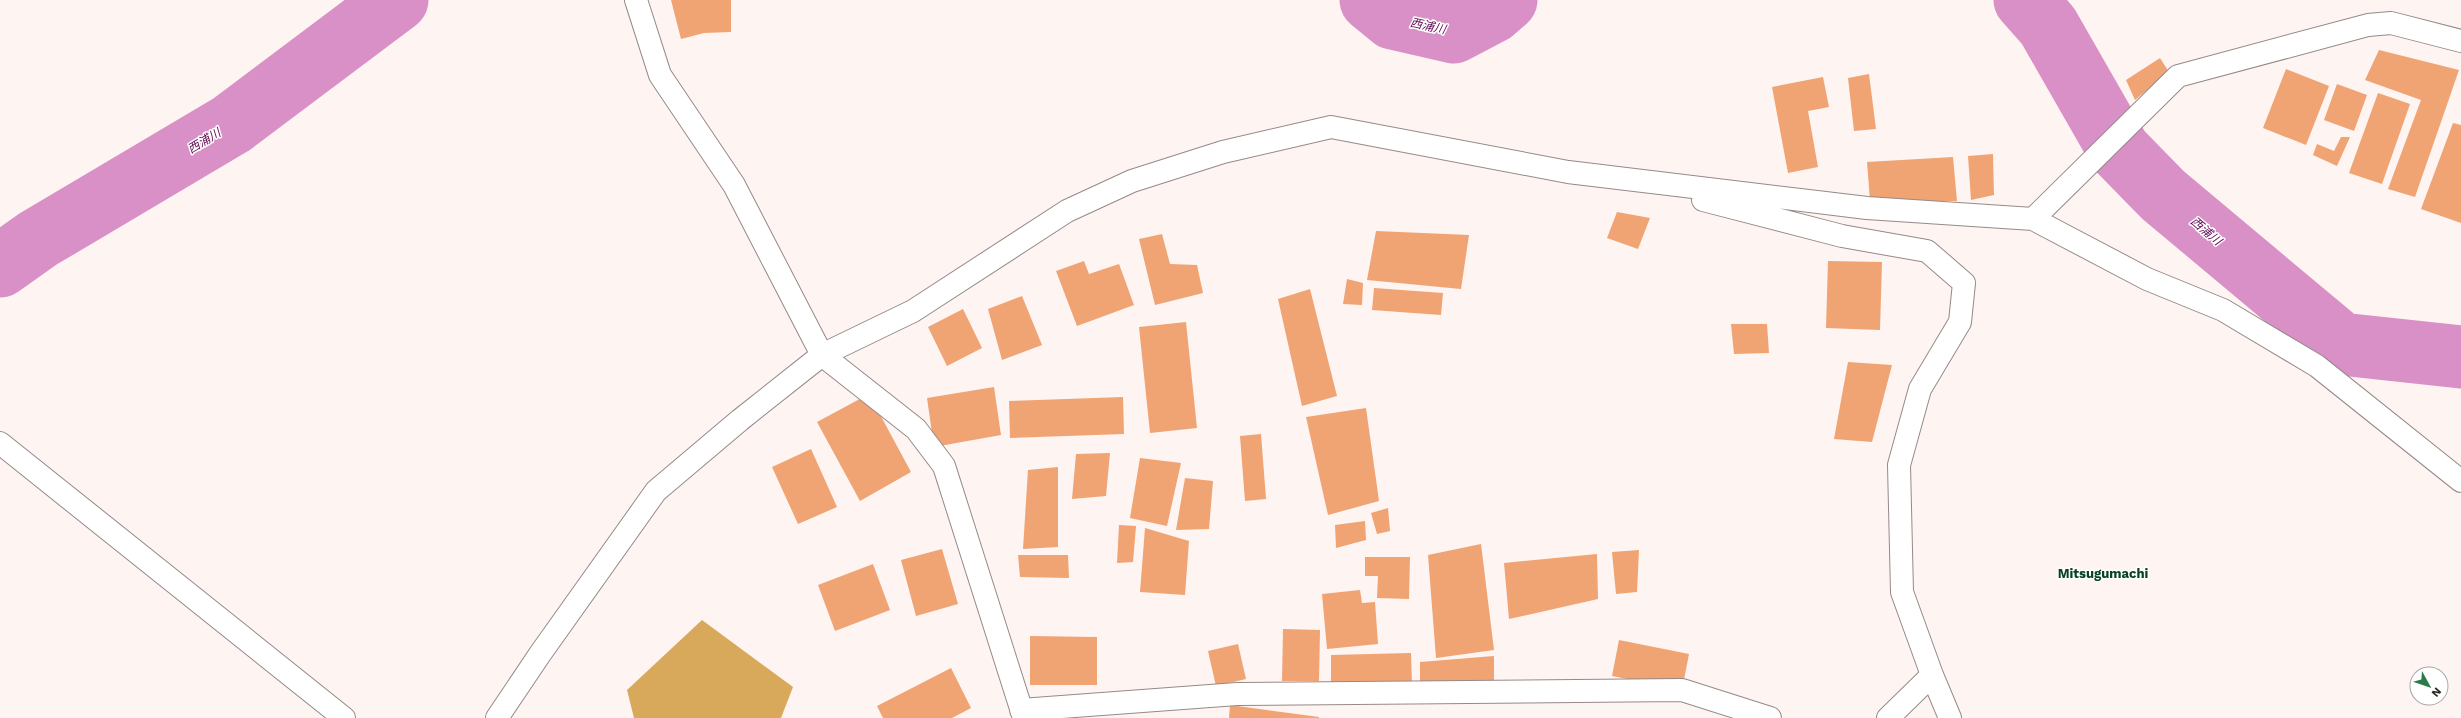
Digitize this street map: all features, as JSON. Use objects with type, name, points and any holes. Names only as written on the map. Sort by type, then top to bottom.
[{"type":"street","points":[[636,0],[660,75],[734,185],[822,355],[916,429],[944,466],[1023,714],[1237,694],[1668,689],[1682,690],[1770,718]]},
{"type":"street","points":[[2033,219],[2178,76],[2368,25],[2391,23],[2461,41]]},
{"type":"street","points":[[497,718],[540,654],[656,491],[822,355],[913,311],[1067,211],[1132,181],[1223,152],[1331,127],[1568,172],[1867,208],[2033,219],[2147,279],[2224,310],[2317,366],[2461,481]]},
{"type":"street","points":[[1624,179],[1842,236],[1927,251],[1964,283],[1960,322],[1920,389],[1899,465],[1902,592],[1932,675],[1950,718]]},
{"type":"street","points":[[0,443],[344,718]]},
{"type":"street","points":[[1888,718],[1932,675]]},
{"type":"shaded area","points":[[702,620],[793,687],[781,718],[634,718],[627,690]]},
{"type":"building","points":[[671,0],[731,0],[731,32],[704,33],[681,39]]},
{"type":"building","points":[[2379,50],[2459,70],[2415,197],[2388,189],[2421,100],[2365,80]]},
{"type":"building","points":[[2160,58],[2169,72],[2135,100],[2126,80]]},
{"type":"building","points":[[2286,69],[2329,86],[2306,145],[2263,128]]},
{"type":"building","points":[[1869,74],[1876,129],[1854,131],[1848,78]]},
{"type":"building","points":[[1823,77],[1829,107],[1808,111],[1818,167],[1788,173],[1772,87]]},
{"type":"building","points":[[2337,84],[2367,95],[2354,131],[2324,120]]},
{"type":"building","points":[[2378,93],[2410,104],[2382,184],[2349,173]]},
{"type":"building","points":[[2453,123],[2461,125],[2461,223],[2421,209]]},
{"type":"building","points":[[2341,137],[2350,137],[2337,166],[2313,155],[2317,144],[2334,151]]},
{"type":"building","points":[[1993,154],[1994,195],[1971,200],[1968,156]]},
{"type":"building","points":[[1953,157],[1957,201],[1870,201],[1867,162]]},
{"type":"building","points":[[1617,212],[1650,218],[1638,249],[1607,238]]},
{"type":"building","points":[[1376,231],[1469,235],[1461,289],[1367,280]]},
{"type":"building","points":[[1162,234],[1170,264],[1197,265],[1203,293],[1155,305],[1139,239]]},
{"type":"building","points":[[1084,261],[1089,274],[1119,264],[1134,305],[1077,326],[1056,271]]},
{"type":"building","points":[[1828,261],[1882,262],[1880,330],[1826,328]]},
{"type":"building","points":[[1347,279],[1363,283],[1362,305],[1343,304]]},
{"type":"building","points":[[1374,288],[1443,293],[1441,315],[1372,310]]},
{"type":"building","points":[[1310,289],[1337,396],[1302,406],[1278,299]]},
{"type":"building","points":[[1022,296],[1042,345],[1002,360],[988,309]]},
{"type":"building","points":[[963,309],[982,348],[947,366],[928,327]]},
{"type":"building","points":[[1186,322],[1197,428],[1150,433],[1139,327]]},
{"type":"building","points":[[1731,324],[1767,324],[1769,353],[1734,354]]},
{"type":"building","points":[[1848,362],[1892,365],[1872,442],[1834,439]]},
{"type":"building","points":[[994,387],[1001,435],[934,447],[927,398]]},
{"type":"building","points":[[869,394],[911,472],[860,501],[817,422]]},
{"type":"building","points":[[1123,397],[1124,434],[1010,438],[1009,401]]},
{"type":"building","points":[[1366,408],[1379,501],[1328,515],[1306,417]]},
{"type":"building","points":[[1261,434],[1266,499],[1245,501],[1240,436]]},
{"type":"building","points":[[811,449],[837,507],[798,524],[772,467]]},
{"type":"building","points":[[1110,453],[1106,496],[1072,499],[1076,454]]},
{"type":"building","points":[[1140,458],[1181,463],[1167,526],[1130,518]]},
{"type":"building","points":[[1058,467],[1058,547],[1023,549],[1028,470]]},
{"type":"building","points":[[1185,478],[1213,481],[1209,529],[1176,530]]},
{"type":"building","points":[[1388,508],[1390,531],[1377,534],[1371,513]]},
{"type":"building","points":[[1365,521],[1366,540],[1336,548],[1335,525]]},
{"type":"building","points":[[1119,525],[1136,526],[1133,562],[1117,563]]},
{"type":"building","points":[[1145,528],[1189,541],[1185,595],[1140,592]]},
{"type":"building","points":[[1481,544],[1494,650],[1436,658],[1428,555]]},
{"type":"building","points":[[942,549],[958,604],[916,616],[901,560]]},
{"type":"building","points":[[1639,550],[1637,592],[1616,594],[1612,552]]},
{"type":"building","points":[[1597,554],[1598,599],[1509,619],[1504,563]]},
{"type":"building","points":[[1018,555],[1068,555],[1069,578],[1020,577]]},
{"type":"building","points":[[1365,557],[1410,557],[1409,599],[1377,598],[1378,576],[1365,576]]},
{"type":"building","points":[[873,564],[890,610],[835,631],[818,585]]},
{"type":"building","points":[[1360,590],[1362,603],[1375,602],[1378,644],[1327,649],[1322,594]]},
{"type":"building","points":[[1283,629],[1320,630],[1319,681],[1282,681]]},
{"type":"building","points":[[1030,636],[1097,637],[1097,685],[1030,685]]},
{"type":"building","points":[[1619,640],[1689,654],[1682,690],[1612,676]]},
{"type":"building","points":[[1238,644],[1246,679],[1216,686],[1208,651]]},
{"type":"building","points":[[1411,653],[1412,684],[1331,686],[1331,655]]},
{"type":"building","points":[[1494,656],[1494,680],[1420,684],[1420,662]]},
{"type":"building","points":[[951,668],[971,708],[952,718],[883,718],[877,706]]},
{"type":"building","points":[[1230,705],[1319,717],[1319,718],[1229,718]]},
{"type":"waterway","name":"西浦川","points":[[0,266],[38,239],[232,124],[397,0]]},
{"type":"waterway","name":"西浦川","points":[[1371,0],[1393,18],[1454,32],[1492,12],[1506,0]]},
{"type":"waterway","name":"西浦川","points":[[2025,0],[2048,26],[2119,150],[2163,195],[2341,344],[2461,357]]},
{"type":"district","name":"Mitsugumachi","points":[[2103,573]]}]
